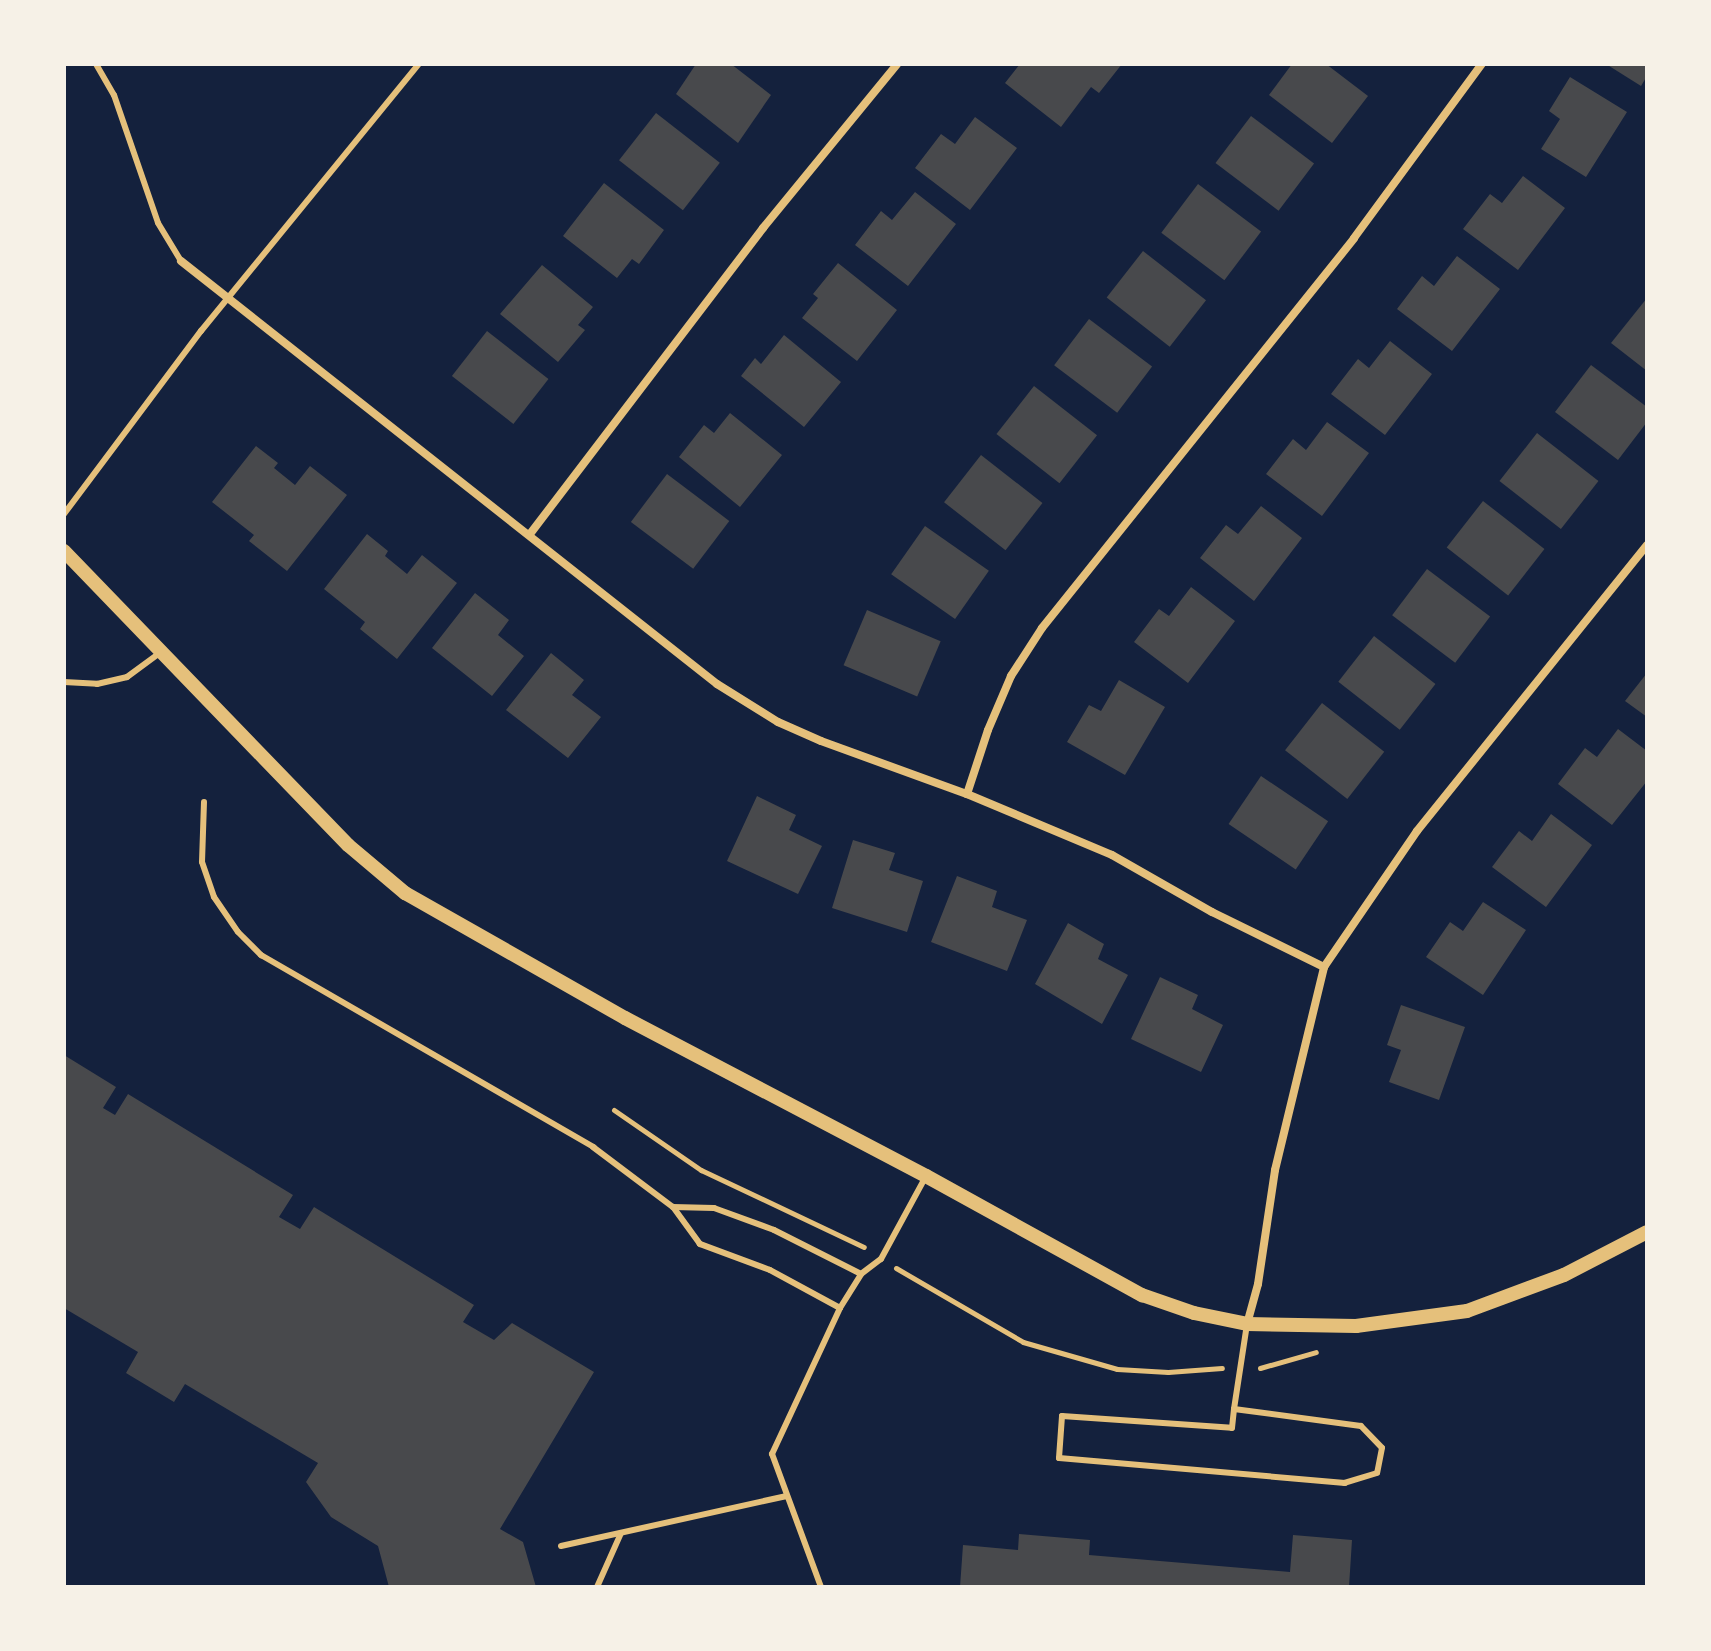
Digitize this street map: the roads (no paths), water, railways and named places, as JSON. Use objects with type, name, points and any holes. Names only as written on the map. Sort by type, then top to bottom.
[{"type":"street","points":[[530,534],[763,228],[897,64]]},
{"type":"street","points":[[967,794],[988,730],[1011,676],[1042,628],[1363,226],[1482,64]]},
{"type":"street","points":[[181,261],[717,684],[778,722],[821,741],[967,794],[1112,855],[1212,912],[1324,967]]},
{"type":"street","points":[[1247,1324],[1258,1284],[1275,1170],[1324,967],[1417,831],[1647,545]]},
{"type":"street","points":[[64,551],[348,845],[405,893],[625,1018],[926,1176],[1142,1295],[1194,1313],[1247,1324],[1356,1326],[1467,1311],[1564,1275],[1647,1232]]},
{"type":"lane","points":[[96,64],[114,95],[158,223],[181,261]]},
{"type":"lane","points":[[64,514],[201,331],[231,299],[419,64]]},
{"type":"lane","points":[[64,682],[97,684],[127,677],[161,652]]},
{"type":"lane","points":[[204,802],[202,862],[214,897],[261,955],[593,1147],[673,1207],[700,1244],[770,1270],[840,1308]]},
{"type":"lane","points":[[821,1587],[772,1454],[840,1308],[861,1274],[881,1259],[926,1176]]},
{"type":"lane","points":[[673,1207],[714,1208],[774,1230],[861,1274]]},
{"type":"lane","points":[[1234,1409],[1361,1426],[1382,1448],[1377,1473],[1345,1483],[1059,1458],[1062,1416],[1232,1428],[1234,1409],[1247,1324]]},
{"type":"lane","points":[[561,1546],[786,1496]]},
{"type":"lane","points":[[597,1587],[621,1533]]}]
